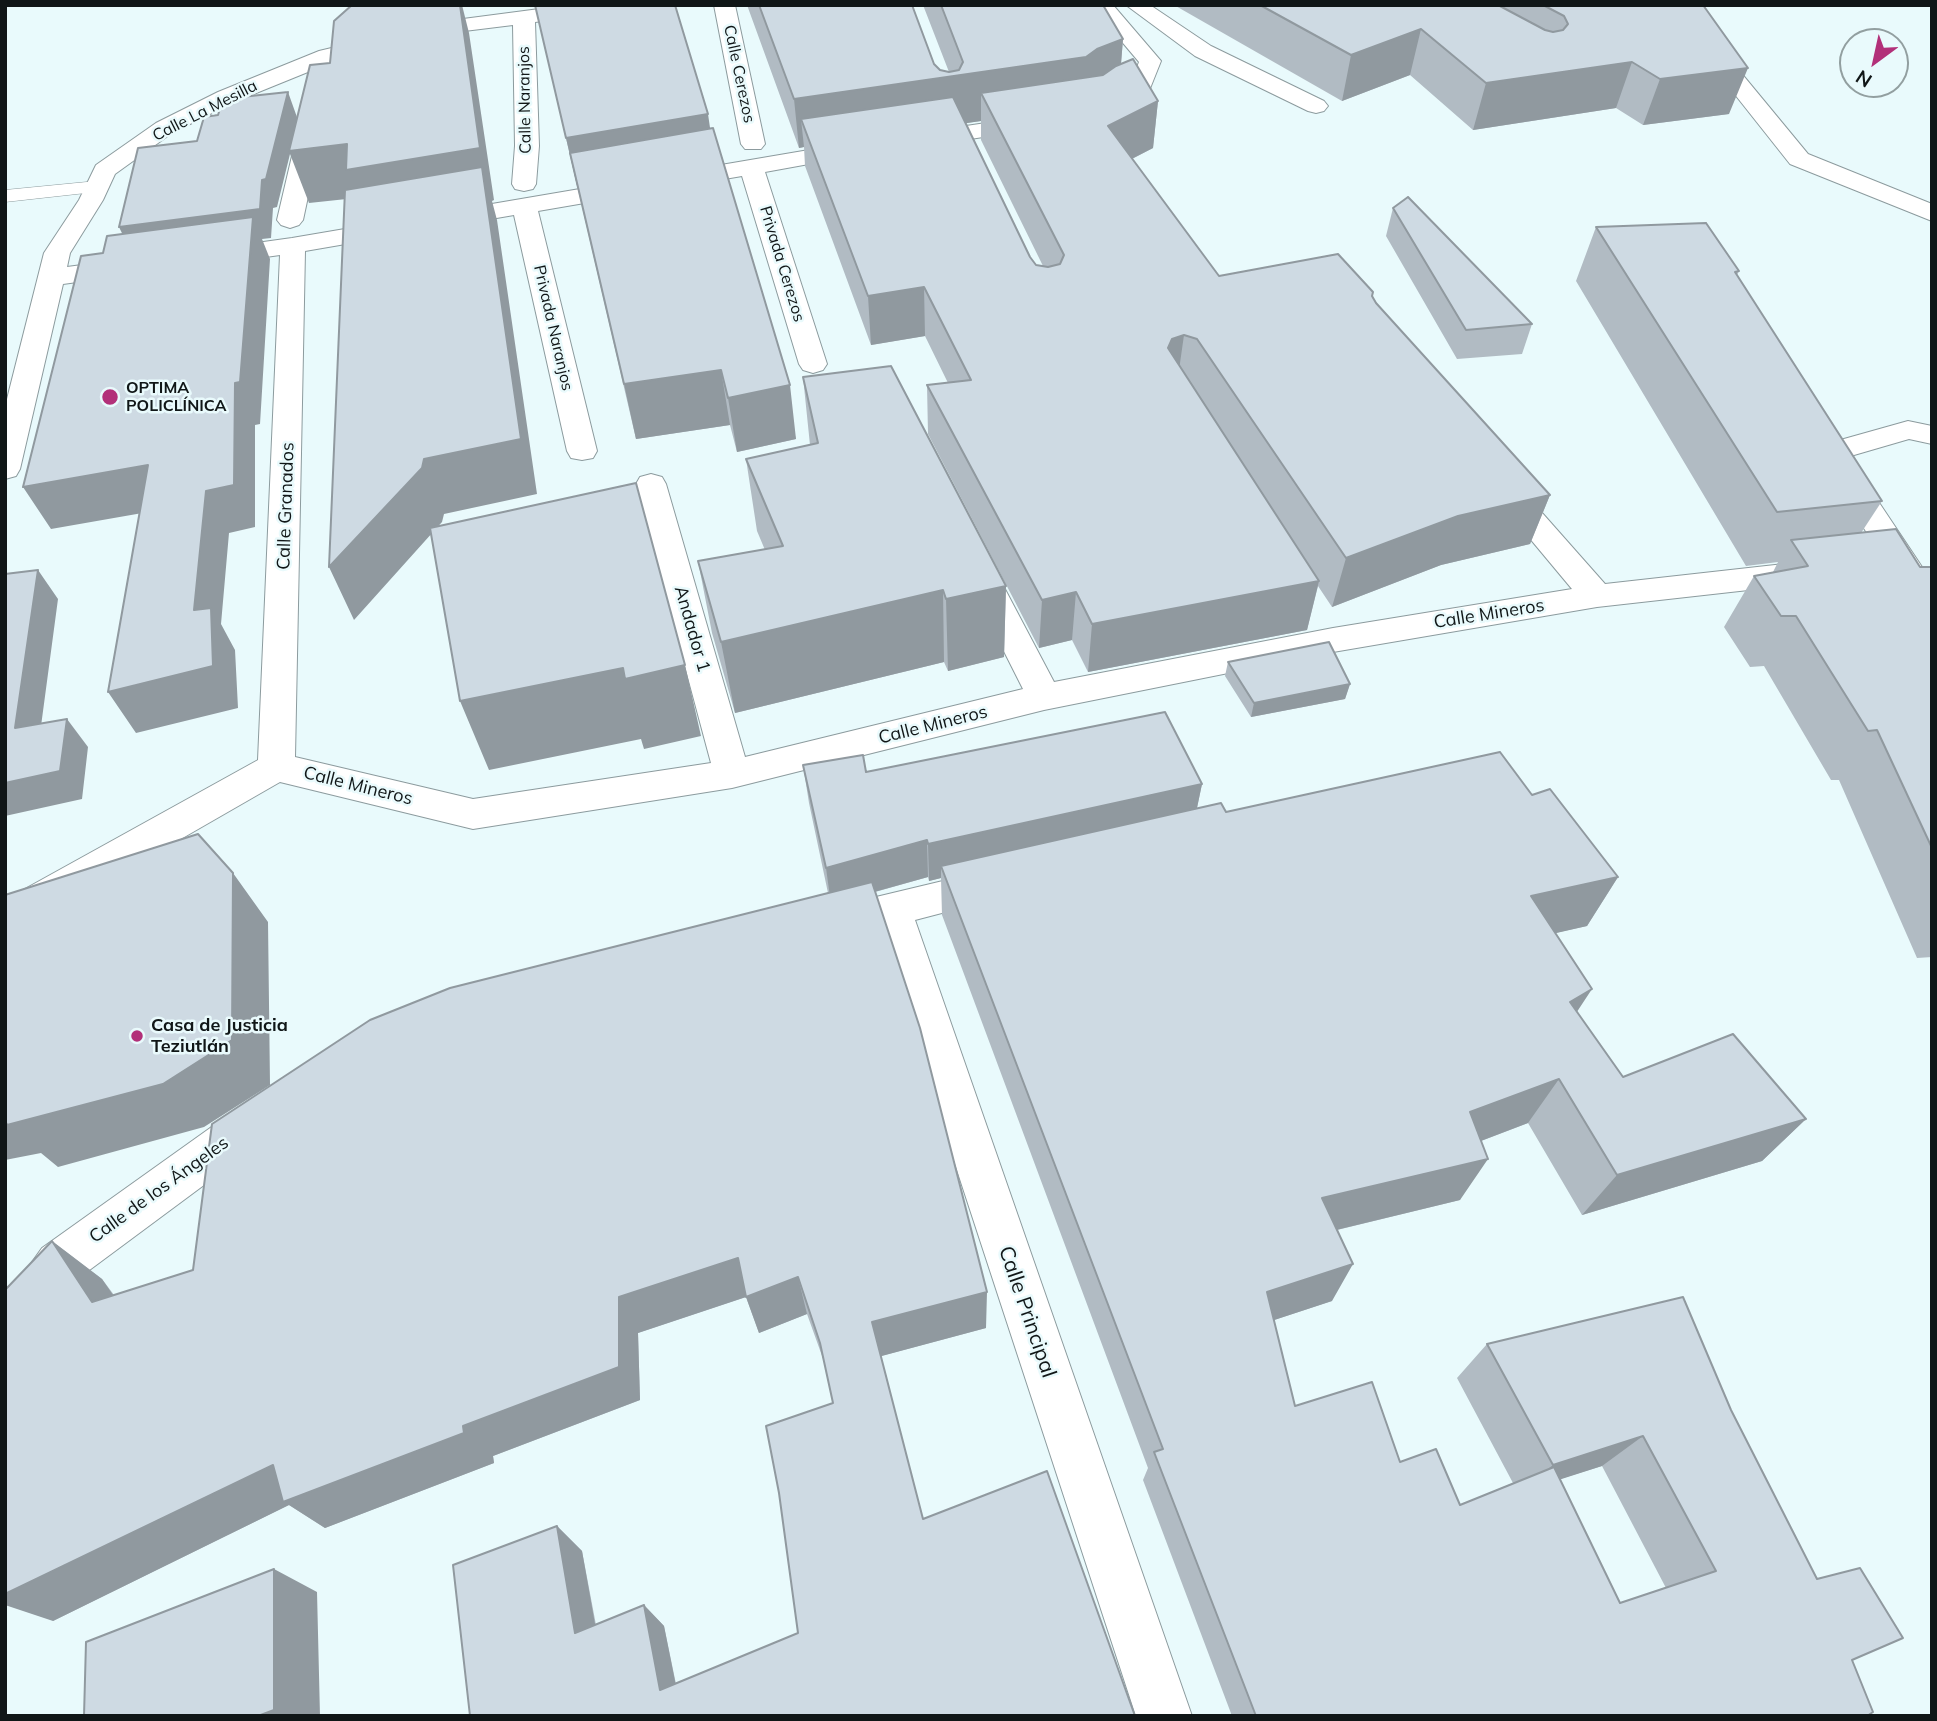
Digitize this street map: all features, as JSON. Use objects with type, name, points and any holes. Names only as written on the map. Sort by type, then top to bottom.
[{"type":"street","name":"Calle La Mesilla","points":[[5,469],[55,265],[105,170],[164,128],[226,97],[327,56],[440,28],[575,8],[622,5]]},
{"type":"street","name":"Calle Cerezos","points":[[724,5],[752,154]]},
{"type":"street","points":[[1101,5],[1150,61]]},
{"type":"street","points":[[1136,5],[1202,51],[1316,106]]},
{"type":"street","points":[[1674,5],[1799,159],[1932,213]]},
{"type":"street","name":"Calle Naranjos","points":[[524,16],[527,146],[524,194]]},
{"type":"street","points":[[1150,61],[1202,51]]},
{"type":"street","name":"Calle Granados","points":[[276,767],[294,269],[291,233],[327,56]]},
{"type":"street","points":[[1087,106],[1139,92],[1150,61]]},
{"type":"street","points":[[752,154],[890,144],[963,133],[1047,111],[910,118]]},
{"type":"street","points":[[186,259],[291,233],[752,154],[857,127]]},
{"type":"street","points":[[963,133],[975,158]]},
{"type":"street","name":"Privada Cerezos","points":[[752,154],[813,364]]},
{"type":"street","points":[[456,194],[524,194]]},
{"type":"street","name":"Privada Naranjos","points":[[524,194],[582,451]]},
{"type":"street","points":[[291,233],[318,216]]},
{"type":"street","points":[[263,224],[291,233]]},
{"type":"street","points":[[55,265],[85,249]]},
{"type":"street","points":[[55,265],[146,265]]},
{"type":"street","points":[[1932,435],[1908,430],[1823,442],[1932,608]]},
{"type":"street","points":[[1487,470],[1597,596]]},
{"type":"street","name":"Andador 1","points":[[651,484],[732,775]]},
{"type":"street","points":[[968,548],[1044,697]]},
{"type":"street","name":"Calle Mineros","points":[[276,767],[472,814],[732,775],[1326,628],[1902,562]]},
{"type":"street","points":[[5,920],[276,767]]},
{"type":"street","points":[[799,932],[1027,877]]},
{"type":"street","name":"Calle Principal","points":[[891,908],[1164,1716]]},
{"type":"street","name":"Calle de los Ángeles","points":[[5,1341],[59,1264],[228,1139],[285,1102]]},
{"type":"lane","points":[[5,196],[97,187]]},
{"type":"building","points":[[352,5],[460,5],[480,148],[346,170],[347,144],[289,151],[310,65],[330,63],[334,21]]},
{"type":"building","points":[[535,5],[675,5],[708,114],[566,138]]},
{"type":"building","points":[[759,5],[912,5],[934,64],[940,70],[949,72],[959,70],[963,62],[941,5],[1103,5],[1123,39],[1097,49],[1086,57],[794,99]]},
{"type":"building","points":[[1260,5],[1498,5],[1553,32],[1563,30],[1568,24],[1564,16],[1543,5],[1703,5],[1748,68],[1660,79],[1632,62],[1486,83],[1421,29],[1351,55]]},
{"type":"building","points":[[1133,59],[1158,101],[1108,126],[1219,276],[1338,254],[1373,292],[1376,303],[1550,495],[1458,516],[1346,558],[1197,339],[1184,335],[1172,339],[1168,348],[1319,581],[1092,624],[1076,592],[1042,600],[927,385],[971,380],[924,287],[868,296],[801,119],[953,97],[1030,257],[1036,265],[1048,267],[1060,264],[1064,255],[981,93],[1103,75]]},
{"type":"building","points":[[288,92],[266,179],[262,180],[260,209],[119,227],[138,148],[197,141],[204,117],[218,115],[223,99]]},
{"type":"building","points":[[713,128],[790,385],[728,398],[721,370],[624,384],[570,153]]},
{"type":"building","points":[[482,167],[521,439],[424,459],[422,468],[329,567],[345,190]]},
{"type":"building","points":[[1408,197],[1532,324],[1466,330],[1393,208]]},
{"type":"building","points":[[253,217],[240,382],[235,383],[234,485],[206,491],[194,610],[211,608],[213,666],[108,692],[148,465],[23,487],[81,256],[103,253],[107,236]]},
{"type":"building","points":[[1706,223],[1739,271],[1735,272],[1882,501],[1777,512],[1596,227]]},
{"type":"building","points":[[891,366],[1006,586],[946,599],[943,590],[721,642],[698,561],[783,546],[746,459],[818,443],[803,377]]},
{"type":"building","points":[[636,483],[685,665],[625,679],[623,668],[460,701],[430,528]]},
{"type":"building","points":[[1896,529],[1920,567],[1932,567],[1932,848],[1877,730],[1868,731],[1796,616],[1781,616],[1754,576],[1808,566],[1791,540]]},
{"type":"building","points":[[38,570],[15,728],[67,719],[60,771],[5,783],[5,574]]},
{"type":"building","points":[[1329,642],[1350,684],[1254,703],[1228,662]]},
{"type":"building","points":[[1165,712],[1202,784],[928,844],[927,840],[826,868],[803,765],[863,755],[866,772]]},
{"type":"building","points":[[1500,752],[1532,795],[1550,789],[1618,877],[1531,896],[1592,989],[1570,1002],[1623,1077],[1733,1034],[1806,1119],[1617,1175],[1559,1079],[1470,1112],[1488,1159],[1322,1198],[1353,1264],[1267,1292],[1295,1406],[1372,1382],[1400,1462],[1436,1449],[1460,1505],[1554,1467],[1620,1603],[1716,1571],[1643,1436],[1553,1465],[1487,1344],[1683,1297],[1731,1410],[1817,1579],[1860,1568],[1903,1638],[1852,1660],[1873,1712],[1867,1716],[1256,1716],[1154,1452],[1163,1449],[941,866],[1221,803],[1226,812]]},
{"type":"building","name":"Casa de Justicia Teziutlán","points":[[198,834],[233,873],[232,1040],[163,1084],[7,1125],[5,895]]},
{"type":"building","points":[[872,882],[920,1028],[987,1292],[872,1322],[923,1519],[1047,1471],[1135,1716],[470,1716],[453,1565],[557,1526],[575,1633],[644,1605],[660,1690],[798,1633],[779,1493],[766,1426],[833,1403],[820,1343],[798,1277],[746,1297],[738,1258],[619,1297],[619,1367],[463,1426],[464,1433],[283,1502],[273,1465],[5,1594],[5,1290],[52,1241],[92,1302],[193,1270],[212,1124],[370,1020],[450,988]]},
{"type":"building","points":[[274,1569],[274,1710],[258,1716],[84,1716],[86,1642]]},
{"type":"place","name":"OPTIMA POLICLÍNICA","points":[[110,397]]},
{"type":"place","name":"Casa de Justicia Teziutlán","points":[[137,1036]]}]
